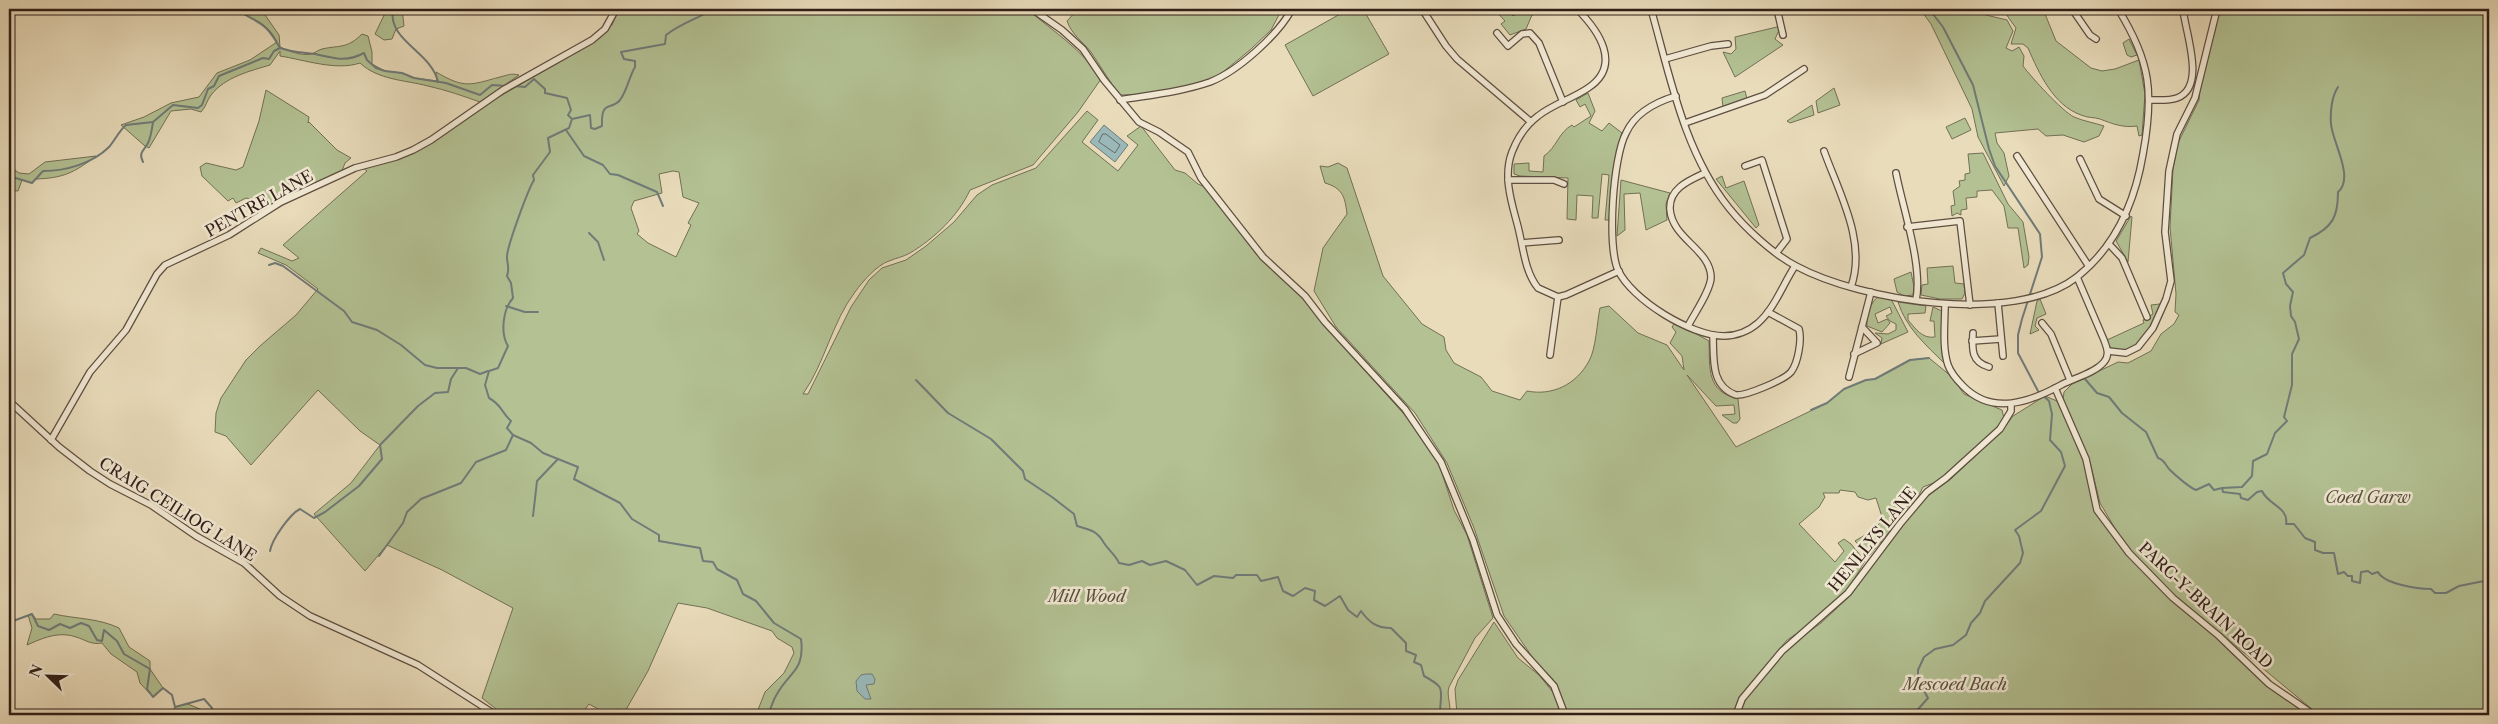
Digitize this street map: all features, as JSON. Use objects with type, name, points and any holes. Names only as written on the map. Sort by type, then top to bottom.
[{"type":"street","name":"PENTRE LANE","points":[[51,440],[90,372],[126,330],[157,274],[165,265],[229,235],[281,202],[355,168],[396,157],[431,140],[503,90],[592,40],[605,29],[616,9]]},
{"type":"street","points":[[1032,9],[1062,30],[1083,49],[1120,100],[1139,122],[1159,132],[1188,152],[1201,178],[1263,257],[1305,296],[1325,322],[1389,390],[1418,426],[1443,467],[1473,540],[1497,615],[1516,644],[1554,686],[1565,715]]},
{"type":"street","points":[[1120,100],[1184,90],[1212,81],[1260,48],[1280,28],[1292,9]]},
{"type":"street","points":[[1422,9],[1446,46],[1457,59],[1531,122]]},
{"type":"street","points":[[1577,9],[1594,26],[1601,37],[1605,51],[1604,65],[1594,83],[1546,110],[1531,122],[1512,152],[1508,180],[1522,243],[1534,283],[1543,292],[1558,297],[1619,271]]},
{"type":"street","points":[[1651,9],[1684,123],[1705,173],[1722,199],[1744,225],[1795,266],[1850,287],[1916,300],[1970,305],[1998,303],[2034,296],[2077,276],[2109,244],[2126,216],[2136,190],[2149,124],[2150,100],[2148,78],[2142,56],[2132,31],[2118,9]]},
{"type":"street","points":[[1777,9],[1782,35]]},
{"type":"street","points":[[2072,9],[2090,35],[2096,39]]},
{"type":"street","points":[[2150,100],[2175,99],[2183,95],[2190,87],[2192,62],[2182,9]]},
{"type":"street","points":[[2108,351],[2126,353],[2138,348],[2152,328],[2171,281],[2165,232],[2169,171],[2177,134],[2195,98],[2217,9]]},
{"type":"street","points":[[1497,33],[1508,46],[1522,34],[1530,33],[1539,43],[1563,102]]},
{"type":"street","points":[[1665,59],[1712,46],[1728,44]]},
{"type":"street","points":[[1684,123],[1765,95],[1804,69]]},
{"type":"street","points":[[1676,96],[1648,108],[1635,119],[1626,132],[1621,148],[1611,226],[1612,249],[1619,271],[1638,296],[1688,326],[1713,335],[1731,336],[1741,333],[1759,322],[1768,312],[1795,266]]},
{"type":"street","points":[[1824,151],[1852,229],[1856,264],[1850,287]]},
{"type":"street","points":[[2016,156],[2088,265]]},
{"type":"street","points":[[2080,159],[2099,199],[2126,216]]},
{"type":"street","points":[[1745,166],[1762,160],[1787,239],[1777,252]]},
{"type":"street","points":[[1688,326],[1704,296],[1711,275],[1706,261],[1674,227],[1670,205],[1675,193],[1682,184],[1705,173]]},
{"type":"street","points":[[1896,173],[1918,282],[1916,300]]},
{"type":"street","points":[[1508,180],[1554,180],[1564,184]]},
{"type":"street","points":[[1907,227],[1960,221],[1970,305]]},
{"type":"street","points":[[1522,243],[1559,240]]},
{"type":"street","points":[[2109,244],[2122,258],[2147,317]]},
{"type":"street","points":[[1945,304],[1945,350],[1952,374],[1969,392],[1979,398],[1999,405],[2012,404],[2049,391],[2105,361],[2108,351],[2077,276]]},
{"type":"street","points":[[1849,377],[1871,292]]},
{"type":"street","points":[[1550,355],[1558,297]]},
{"type":"street","points":[[1998,303],[2003,356]]},
{"type":"street","points":[[1713,335],[1715,373],[1720,385],[1736,395],[1750,393],[1791,372],[1798,350],[1801,335],[1799,329],[1768,312]]},
{"type":"street","points":[[2042,323],[2052,334],[2070,380]]},
{"type":"street","points":[[1854,354],[1877,343],[1862,327]]},
{"type":"street","points":[[1973,333],[1972,353],[1977,361],[1989,367]]},
{"type":"street","points":[[1972,341],[2001,339]]},
{"type":"street","name":"PARC-Y-BRAIN ROAD","points":[[2055,388],[2086,459],[2098,510],[2129,553],[2173,598],[2219,636],[2269,684],[2314,715]]},
{"type":"street","name":"CRAIG CEILIOG LANE","points":[[9,402],[69,456],[110,484],[151,505],[196,536],[244,563],[280,596],[310,616],[418,665],[496,715]]},
{"type":"street","name":"HENLLYS LANE","points":[[1736,715],[1742,700],[1782,651],[1848,593],[1900,524],[1927,492],[1946,478],[2000,429],[2011,411],[2012,404]]},
{"type":"green space","points":[[236,9],[255,9],[263,12],[279,35],[280,47],[299,54],[311,54],[322,49],[343,46],[357,39],[362,34],[368,36],[372,52],[372,64],[385,71],[437,81],[436,72],[454,81],[468,84],[509,74],[519,75],[480,102],[441,89],[392,79],[367,69],[360,63],[341,66],[320,64],[280,56],[280,51],[270,65],[238,76],[223,84],[211,95],[201,112],[191,109],[171,111],[149,148],[145,146],[121,125],[144,117],[171,103],[199,97],[217,73],[250,60],[277,42],[264,25]]},
{"type":"green space","points":[[387,9],[402,9],[404,26],[396,29],[392,39],[384,40],[375,34]]},
{"type":"green space","name":"Mill Wood","points":[[619,9],[1027,9],[1057,33],[1085,59],[1101,79],[1078,112],[1033,165],[970,190],[959,209],[937,233],[910,253],[884,263],[870,274],[858,288],[840,316],[811,382],[803,394],[808,394],[851,307],[869,280],[882,268],[906,260],[926,246],[954,222],[977,195],[992,185],[1036,168],[1087,111],[1098,120],[1082,142],[1118,171],[1138,145],[1127,136],[1141,126],[1175,170],[1185,173],[1198,184],[1207,188],[1257,255],[1303,296],[1327,328],[1411,422],[1439,464],[1454,510],[1467,535],[1493,618],[1475,638],[1449,687],[1449,715],[756,715],[765,692],[784,673],[794,653],[792,647],[777,638],[772,631],[707,608],[678,603],[648,671],[623,715],[609,715],[589,704],[581,715],[504,715],[482,698],[513,608],[442,570],[387,545],[365,571],[314,514],[351,483],[380,445],[360,431],[318,390],[251,465],[226,436],[215,432],[216,413],[221,398],[246,360],[296,315],[318,289],[286,265],[258,253],[261,248],[292,261],[299,258],[283,245],[367,171],[363,168],[389,162],[414,152],[476,110],[584,48],[612,25]],"holes":[[[673,171],[679,172],[683,197],[699,203],[688,223],[691,225],[676,257],[648,243],[637,234],[639,231],[631,208],[634,201],[662,193],[659,174]]]},
{"type":"green space","points":[[1078,9],[1282,9],[1271,30],[1212,81],[1154,94],[1120,95],[1091,52],[1069,26],[1067,21]]},
{"type":"green space","points":[[1349,9],[1363,9],[1389,54],[1313,96],[1285,45]]},
{"type":"green space","points":[[1494,9],[1506,9],[1513,16],[1522,9],[1542,9],[1532,15],[1526,29],[1510,35],[1501,24],[1505,21]]},
{"type":"green space","points":[[1920,9],[1978,9],[1986,15],[2007,20],[2013,31],[2006,48],[2012,51],[2019,47],[2024,56],[2023,66],[2047,94],[2069,114],[2104,126],[2099,136],[2084,142],[2063,135],[2046,136],[2038,129],[1995,133],[1997,143],[2004,153],[2009,176],[2004,186],[1978,137],[1972,109],[1931,24]]},
{"type":"green space","points":[[2002,9],[2043,9],[2056,41],[2091,68],[2102,71],[2115,69],[2139,60],[2145,94],[2142,135],[2139,136],[2137,126],[2123,126],[2098,118],[2083,116],[2062,104],[2042,78],[2028,48],[2023,44],[2011,44],[2016,28],[2006,14],[1999,14]]},
{"type":"green space","name":"Coed Garw","points":[[2220,9],[2489,9],[2489,715],[2319,715],[2172,593],[2140,562],[2122,540],[2100,503],[2090,462],[2063,400],[2064,392],[2072,384],[2118,362],[2128,363],[2151,351],[2161,334],[2174,324],[2179,315],[2175,312],[2176,294],[2170,227],[2173,169],[2178,143],[2199,100],[2201,78]]},
{"type":"green space","points":[[1781,26],[1775,39],[1783,45],[1735,77],[1723,52],[1731,54],[1736,49],[1735,37]]},
{"type":"green space","points":[[2129,39],[2137,55],[2131,57],[2127,55],[2123,43]]},
{"type":"green space","points":[[1834,88],[1840,105],[1818,113],[1816,101]]},
{"type":"green space","points":[[266,90],[309,117],[308,123],[337,150],[351,158],[345,163],[341,173],[258,215],[253,200],[246,198],[236,203],[233,198],[228,201],[202,176],[200,167],[206,163],[236,170],[243,167],[259,121]]},
{"type":"green space","points":[[1745,91],[1747,99],[1723,107],[1722,98]]},
{"type":"green space","points":[[1588,93],[1595,111],[1589,123],[1602,131],[1609,123],[1622,133],[1615,163],[1609,220],[1605,220],[1609,175],[1602,174],[1598,218],[1592,218],[1593,196],[1577,195],[1576,220],[1567,219],[1568,178],[1520,176],[1514,174],[1514,164],[1529,163],[1529,171],[1543,172],[1544,156],[1567,128],[1572,125],[1574,127],[1591,116],[1585,104],[1580,107],[1576,100]]},
{"type":"green space","points":[[1812,105],[1814,115],[1790,123],[1787,121]]},
{"type":"green space","points":[[1965,118],[1971,130],[1952,139],[1946,127]]},
{"type":"green space","points":[[1983,153],[2008,204],[2023,222],[2029,257],[2028,265],[2024,268],[2018,228],[2008,228],[2004,206],[1992,190],[1977,191],[1977,197],[1966,198],[1967,209],[1961,210],[1961,215],[1957,213],[1952,216],[1951,206],[1955,205],[1953,191],[1960,186],[1959,181],[1965,180],[1965,174],[1970,173],[1968,154]]},
{"type":"green space","points":[[96,156],[68,174],[36,179],[32,183],[22,180],[18,191],[9,190],[9,166],[19,173],[29,174],[45,162]]},
{"type":"green space","points":[[1338,163],[1347,168],[1383,276],[1422,324],[1444,337],[1446,350],[1454,363],[1481,377],[1492,391],[1520,400],[1527,391],[1545,392],[1554,390],[1577,377],[1591,356],[1595,343],[1600,308],[1609,306],[1638,333],[1667,345],[1684,370],[1682,356],[1670,343],[1676,332],[1672,327],[1674,324],[1678,324],[1709,341],[1709,361],[1712,378],[1720,390],[1738,399],[1740,419],[1737,423],[1733,423],[1722,415],[1735,414],[1734,405],[1716,406],[1687,375],[1736,447],[1827,403],[1844,389],[1866,380],[1875,379],[1910,360],[1929,358],[1951,376],[1964,394],[2002,410],[2004,418],[1995,430],[1939,481],[1923,487],[1917,499],[1869,556],[1855,541],[1866,536],[1883,520],[1876,498],[1868,500],[1858,497],[1855,492],[1840,490],[1839,493],[1823,493],[1825,497],[1819,507],[1799,524],[1835,562],[1844,551],[1838,543],[1844,539],[1851,544],[1865,561],[1847,591],[1808,626],[1787,640],[1739,697],[1733,715],[1568,715],[1554,681],[1533,658],[1504,616],[1474,528],[1447,463],[1415,413],[1336,327],[1314,291],[1323,248],[1347,214],[1342,194],[1335,187],[1325,183],[1320,166],[1328,167]]},
{"type":"green space","points":[[1722,176],[1726,188],[1744,181],[1759,225],[1756,228],[1716,179]]},
{"type":"green space","points":[[1621,180],[1670,193],[1666,204],[1667,220],[1646,230],[1640,193],[1624,194],[1625,230],[1617,236]]},
{"type":"green space","points":[[2132,217],[2128,262],[2116,241]]},
{"type":"green space","points":[[1953,266],[1955,283],[1964,284],[1965,293],[1962,299],[1940,299],[1921,295],[1922,285],[1928,284],[1927,268]]},
{"type":"green space","points":[[1911,272],[1914,287],[1913,295],[1904,296],[1897,292],[1894,279]]},
{"type":"green space","points":[[1879,296],[1891,299],[1908,332],[1881,344],[1882,338],[1875,333],[1888,334],[1896,330],[1896,324],[1886,316],[1892,313],[1890,307],[1875,314],[1878,323],[1887,319],[1890,323],[1882,332],[1867,326],[1869,310]]},
{"type":"green space","points":[[2040,299],[2046,314],[2037,318],[2035,326],[2039,330],[2030,334],[2037,301]]},
{"type":"green space","points":[[1898,302],[1926,306],[1925,313],[1908,314],[1908,320],[1920,333],[1930,337],[1935,337],[1934,321],[1930,321],[1933,307],[1942,311],[1942,352],[1944,363],[1911,328]]},
{"type":"green space","points":[[2160,304],[2150,328],[2140,343],[2126,350],[2115,350],[2110,347],[2107,340],[2144,323],[2143,320],[2153,314],[2151,305]]},
{"type":"green space","name":"Mescoed Bach","points":[[2045,396],[2057,401],[2081,451],[2097,513],[2121,545],[2247,668],[2309,715],[1739,715],[1747,696],[1788,647],[1821,623],[1851,595],[1873,563],[1924,499],[1951,479],[2002,431],[2013,416]]},
{"type":"green space","points":[[32,614],[36,619],[50,619],[54,614],[95,620],[119,628],[129,647],[150,661],[150,669],[163,688],[153,697],[140,683],[137,672],[111,654],[102,643],[92,643],[69,635],[57,635],[27,645],[32,628],[28,615]]},
{"type":"green space","points":[[1494,622],[1518,658],[1539,675],[1556,696],[1562,715],[1457,715],[1455,689],[1458,680]]},
{"type":"green space","points":[[188,704],[209,713],[209,715],[170,715],[175,707]]},
{"type":"water","points":[[1104,125],[1128,145],[1115,162],[1090,142]]},
{"type":"water","points":[[872,674],[875,679],[874,684],[866,685],[871,699],[865,699],[857,691],[856,681],[861,675]]},
{"type":"waterway","points":[[236,9],[265,27],[280,48],[285,50],[339,59],[351,58],[364,53],[367,60],[376,68],[402,73],[414,78],[446,83],[480,95],[492,85],[507,86]]},
{"type":"waterway","points":[[393,9],[393,20],[397,30],[428,62],[438,82]]},
{"type":"waterway","points":[[714,9],[666,35],[665,44],[621,52],[624,59],[635,61],[635,67],[620,100],[607,107],[603,112],[602,126],[595,129],[591,128],[590,115],[572,119],[569,128],[548,138],[550,152],[533,175],[534,180],[518,218],[508,251],[507,276],[511,283],[513,298],[507,308],[503,328],[508,346],[498,368],[489,371],[485,385],[489,398],[497,403],[511,421],[507,428],[513,435],[531,443],[543,453],[578,467],[574,479],[620,503],[632,519],[659,535],[659,541],[700,548],[703,561],[713,562],[717,569],[737,580],[743,594],[756,601],[774,623],[801,639],[802,650],[799,664],[777,694],[768,715]]},
{"type":"waterway","points":[[1913,715],[1928,698],[1918,680],[1918,670],[1924,657],[1935,649],[1953,645],[1966,635],[1985,601],[2020,563],[2023,553],[2019,536],[2015,530],[2041,511],[2065,466],[2061,452],[2050,440],[2052,414],[2049,401],[2038,391],[2018,353],[2018,335],[2042,257],[2040,234],[1995,166],[1973,85],[1943,27],[1929,9]]},
{"type":"waterway","points":[[9,176],[32,183],[43,171],[69,168],[95,158],[109,147],[126,125],[153,122],[173,105],[198,108],[202,105],[208,89],[214,86],[219,76],[263,58],[269,59],[274,51],[280,48]]},
{"type":"waterway","points":[[514,86],[525,87],[534,79],[545,89],[545,93],[567,98],[571,110],[568,115],[571,118]]},
{"type":"waterway","points":[[2222,488],[2242,487],[2252,476],[2253,461],[2267,454],[2275,433],[2287,421],[2284,417],[2292,385],[2292,354],[2299,339],[2295,322],[2291,316],[2290,306],[2293,292],[2286,284],[2283,273],[2304,255],[2310,238],[2329,225],[2337,208],[2338,192],[2343,186],[2344,169],[2332,131],[2331,114],[2334,95],[2338,87]]},
{"type":"waterway","points":[[143,162],[141,154],[149,141],[153,122]]},
{"type":"waterway","points":[[566,130],[584,156],[603,165],[610,174],[618,175],[657,192],[663,206]]},
{"type":"waterway","points":[[589,233],[598,242],[604,260]]},
{"type":"waterway","points":[[269,265],[275,263],[283,266],[344,311],[352,322],[377,330],[401,345],[425,365],[437,368],[466,368],[480,374],[488,371]]},
{"type":"waterway","points":[[506,306],[525,312],[538,312]]},
{"type":"waterway","points":[[1811,410],[1827,403],[1844,389],[1866,380],[1875,379],[1910,360],[1929,358]]},
{"type":"waterway","points":[[270,551],[271,546],[287,521],[300,509],[314,518],[359,486],[382,459],[380,445],[418,406],[435,393],[448,392],[451,379],[458,368]]},
{"type":"waterway","points":[[2085,379],[2097,393],[2109,397],[2122,413],[2146,432],[2158,458],[2186,484],[2196,490],[2209,484],[2214,490],[2222,488],[2223,492],[2240,494],[2241,498],[2248,500],[2257,492],[2262,491],[2284,514],[2286,524],[2294,524],[2305,538],[2315,542],[2315,550],[2323,553],[2334,553],[2338,574],[2344,572],[2348,576],[2352,576],[2352,581],[2360,583],[2361,572],[2368,571],[2372,574],[2378,572],[2381,576],[2394,583],[2431,589],[2435,593],[2446,593],[2459,586],[2484,581],[2489,582]]},
{"type":"waterway","points":[[916,380],[948,413],[991,439],[1023,471],[1025,479],[1074,514],[1077,526],[1096,533],[1119,563],[1129,565],[1142,561],[1150,565],[1166,561],[1185,570],[1197,585],[1214,576],[1233,578],[1236,575],[1257,575],[1261,581],[1278,577],[1283,591],[1293,596],[1305,588],[1315,591],[1314,600],[1325,606],[1340,596],[1348,610],[1357,617],[1361,611],[1373,624],[1391,628],[1406,643],[1406,651],[1416,655],[1414,662],[1421,665],[1424,676],[1439,686],[1441,690],[1440,712],[1446,715]]},
{"type":"waterway","points":[[379,556],[403,523],[407,512],[421,499],[461,483],[476,462],[506,450],[513,435]]},
{"type":"waterway","points":[[533,516],[537,481],[558,459]]},
{"type":"waterway","points":[[9,619],[13,621],[32,614],[38,626],[49,630],[60,624],[70,628],[81,623],[89,626],[97,640],[102,641],[104,630],[117,641],[124,654],[150,669],[147,689],[153,697],[163,688],[172,695],[175,707],[204,699],[212,708],[214,715]]}]
